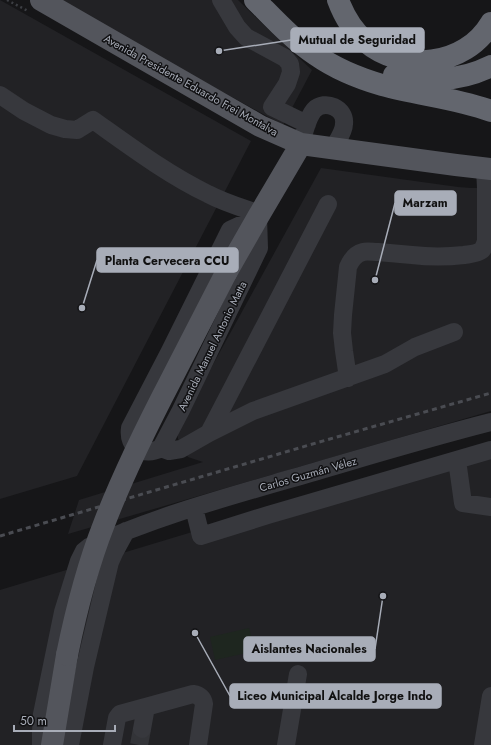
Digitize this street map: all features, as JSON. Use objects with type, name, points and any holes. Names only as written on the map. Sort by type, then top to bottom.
[{"type":"highway","points":[[255,0],[301,44],[315,55],[335,67],[382,85],[491,111]]},
{"type":"highway","points":[[270,0],[298,26],[330,50],[362,66],[377,71],[391,75],[413,78],[443,79],[470,75],[491,66]]},
{"type":"highway","points":[[338,0],[348,22],[370,45],[386,54],[411,61],[424,62],[436,60],[449,57],[460,52],[478,40],[491,23]]},
{"type":"main road","name":"Avenida Presidente Eduardo Frei Montalva","points":[[41,0],[260,126],[304,134],[333,149],[488,168]]},
{"type":"main road","name":"Avenida Manuel Antonio Matta","points":[[52,745],[67,656],[78,607],[90,562],[118,488],[134,452],[226,274],[304,134]]},
{"type":"street","points":[[221,0],[237,27],[246,37],[285,58],[290,64],[291,72],[287,84],[272,107],[304,134],[308,119],[314,110],[319,106],[331,105],[341,111],[344,117],[344,128],[333,149]]},
{"type":"street","points":[[0,95],[24,111],[51,125],[64,129],[77,130],[93,120],[171,174],[210,195],[259,216]]},
{"type":"street","points":[[348,378],[344,351],[343,315],[348,267],[350,262],[356,255],[368,251],[443,257],[478,253],[482,250],[486,242],[486,188],[488,168]]},
{"type":"street","points":[[209,433],[328,204]]},
{"type":"street","points":[[259,216],[230,230],[130,428],[129,433],[132,442],[144,452],[156,451],[161,448],[169,451],[181,449],[253,411],[385,364],[415,347],[454,332]]},
{"type":"street","name":"Avenida Manuel Antonio Matta","points":[[161,448],[181,410],[259,248],[259,216]]},
{"type":"street","name":"Carlos Guzmán Vélez","points":[[126,531],[143,524],[239,494],[409,444],[491,422]]},
{"type":"street","points":[[194,508],[201,536],[491,450]]},
{"type":"street","points":[[457,460],[464,503],[491,507]]},
{"type":"street","points":[[41,745],[42,714],[56,642],[63,612],[79,561],[84,551],[89,547],[126,531]]},
{"type":"street","points":[[70,745],[85,667],[110,562],[126,531]]},
{"type":"street","points":[[286,745],[298,674]]},
{"type":"street","points":[[112,745],[120,714],[193,694],[202,698],[204,704],[198,745]]},
{"type":"street","points":[[483,745],[491,696]]},
{"type":"street","points":[[142,728],[146,707]]},
{"type":"shaded area","points":[[0,0],[251,141],[77,476],[0,499]]},
{"type":"shaded area","points":[[55,0],[238,0],[312,70],[283,125]]},
{"type":"shaded area","points":[[321,168],[458,187],[491,188],[491,411],[68,534],[79,500],[203,462],[188,457],[178,439],[177,430]]},
{"type":"shaded area","points":[[491,442],[491,745],[0,745],[0,590]]},
{"type":"shaded area","points":[[249,628],[255,651],[215,660],[210,637]]},
{"type":"tunnel","points":[[139,745],[142,729]]},
{"type":"railway","points":[[0,536],[491,393]]},
{"type":"place","name":"Mutual de Seguridad","points":[[219,51]]},
{"type":"place","name":"Marzam","points":[[375,280]]},
{"type":"place","name":"Planta Cervecera CCU","points":[[82,308]]},
{"type":"place","name":"Aislantes Nacionales","points":[[383,596]]},
{"type":"place","name":"Liceo Municipal Alcalde Jorge Indo","points":[[195,633]]}]
